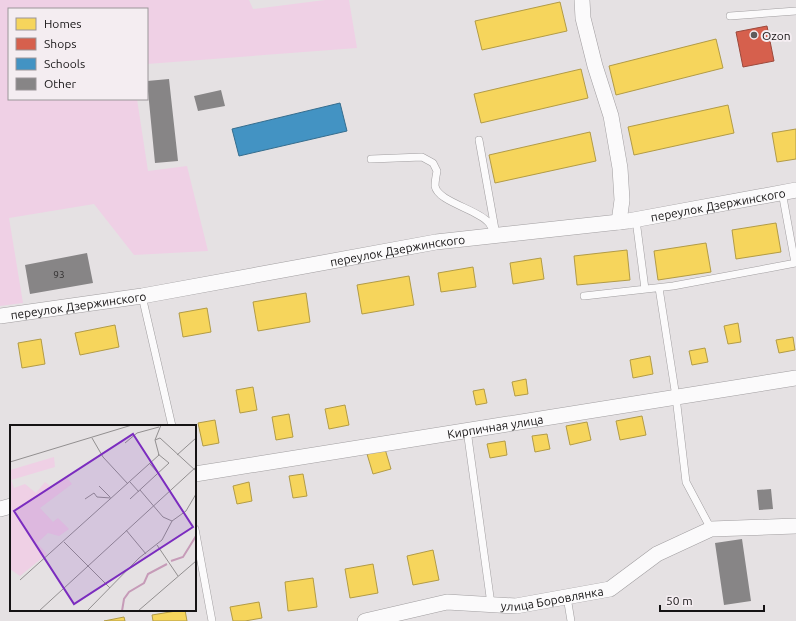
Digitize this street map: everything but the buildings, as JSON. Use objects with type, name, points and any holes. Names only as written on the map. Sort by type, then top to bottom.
[{"type":"street","points":[[582,0],[583,18],[595,66],[611,116],[620,168],[622,200],[619,222]]},
{"type":"street","name":"переулок Дзержинского","points":[[0,316],[142,296],[436,242],[636,220],[789,191]]},
{"type":"street","name":"Кирпичная улица","points":[[196,474],[796,378]]},
{"type":"street","points":[[0,508],[10,506]]},
{"type":"street","name":"улица Боровлянка","points":[[365,621],[447,602],[516,606],[610,589],[657,554],[711,529],[796,526]]},
{"type":"lane","points":[[730,16],[796,12]]},
{"type":"lane","points":[[479,140],[496,235]]},
{"type":"lane","points":[[371,159],[422,157],[433,163],[437,171],[435,180],[436,188],[443,196],[476,213],[488,222],[496,235]]},
{"type":"lane","points":[[584,296],[659,288],[796,263],[789,191]]},
{"type":"lane","points":[[636,220],[645,289]]},
{"type":"lane","points":[[659,288],[676,397],[686,482],[711,529]]},
{"type":"lane","points":[[142,296],[172,425]]},
{"type":"lane","points":[[467,430],[491,604]]},
{"type":"lane","points":[[196,534],[212,621]]},
{"type":"lane","points":[[567,597],[571,621]]},
{"type":"shaded area","points":[[0,0],[249,0],[253,9],[325,0],[349,0],[357,48],[148,64],[148,8],[8,8],[8,100],[137,100],[148,171],[187,166],[208,251],[134,255],[94,204],[9,218],[23,303],[0,306]]},
{"type":"place","name":"Ozon","points":[[754,35]]}]
